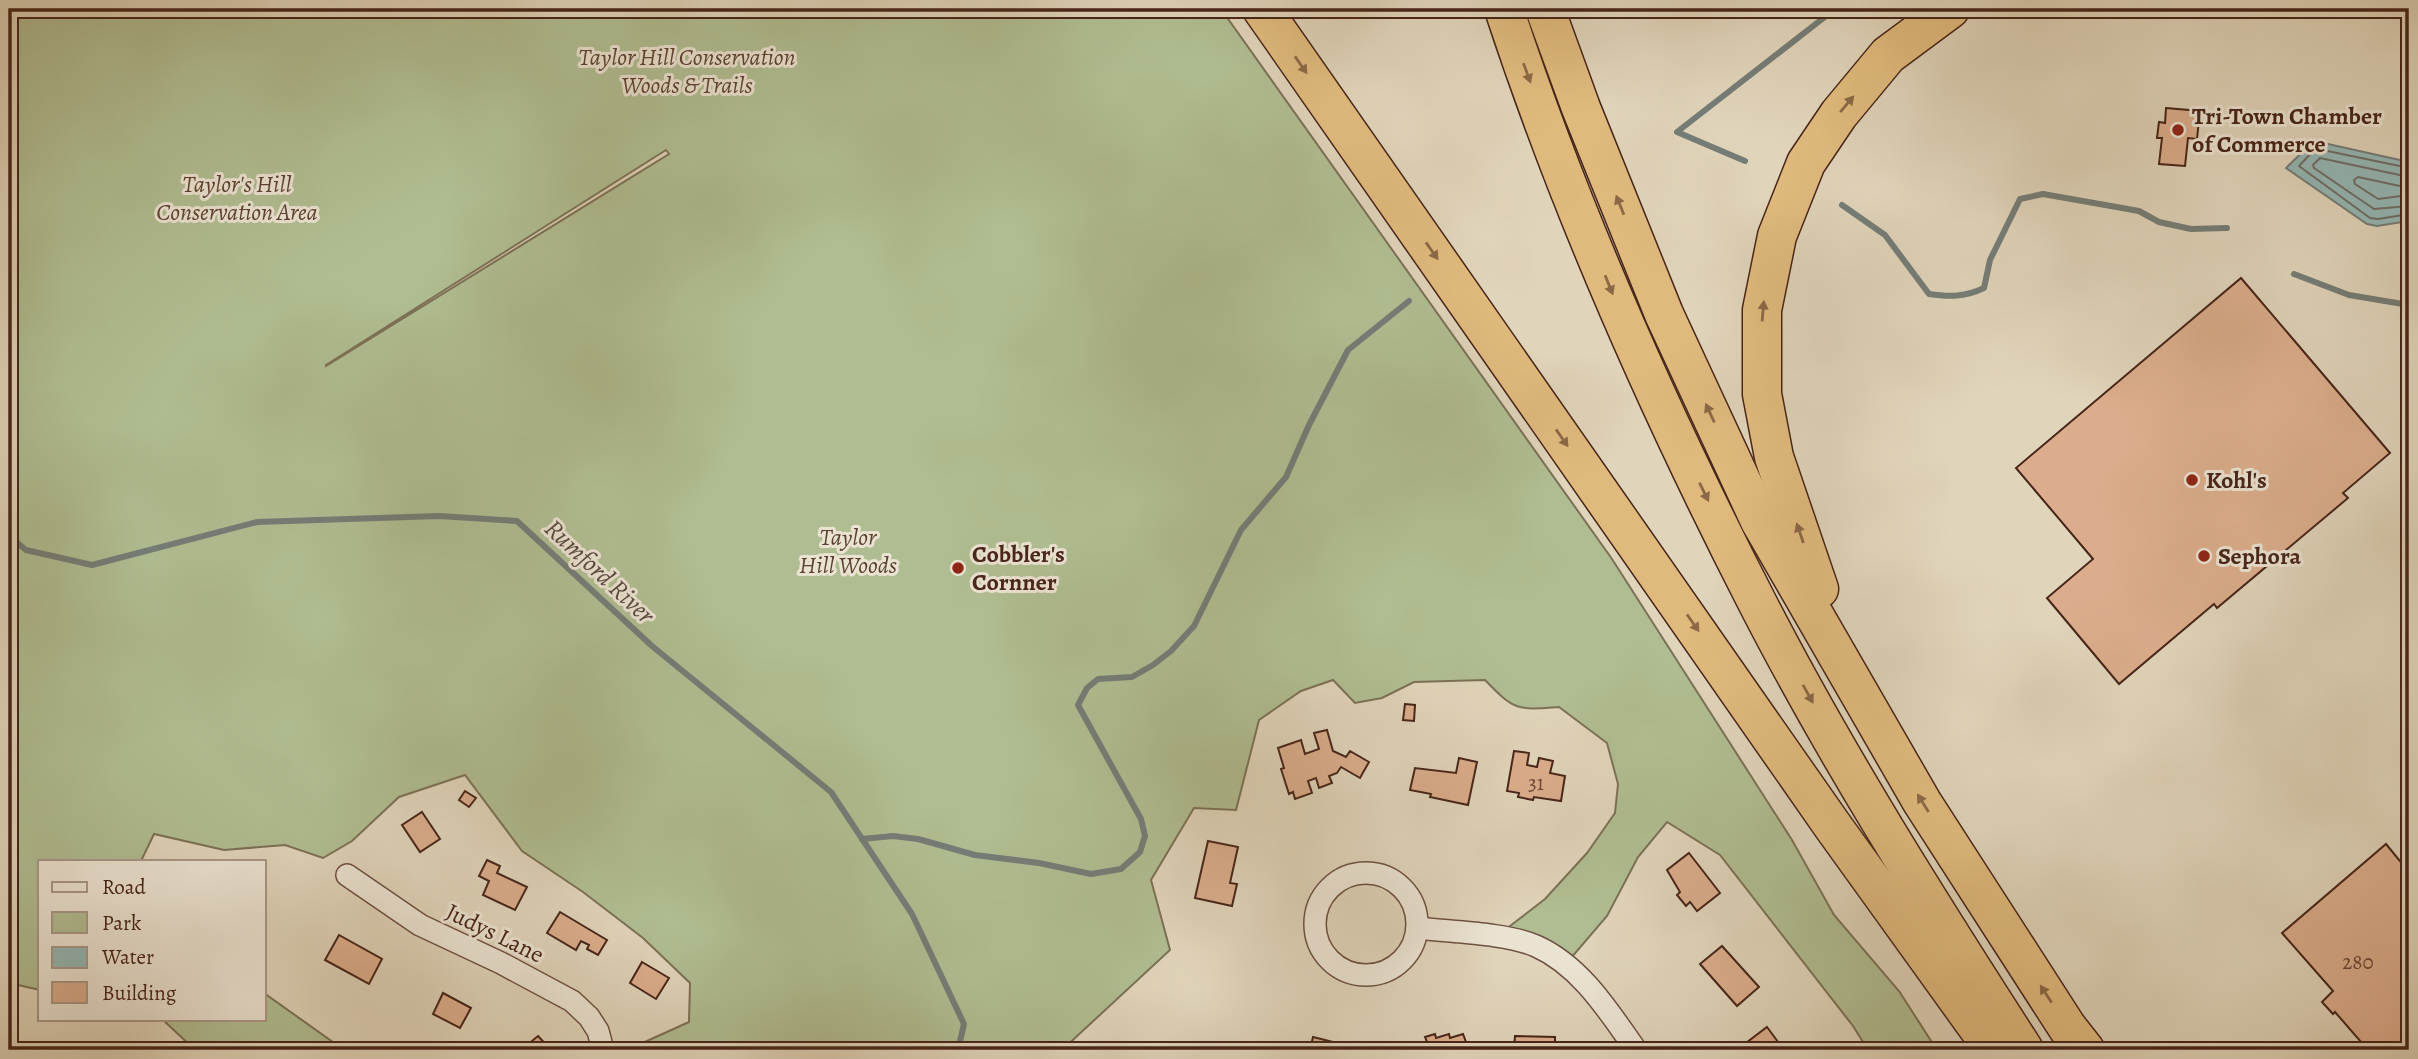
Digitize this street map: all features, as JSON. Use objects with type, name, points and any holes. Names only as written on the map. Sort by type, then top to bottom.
[{"type":"highway","points":[[1262,9],[1832,825],[1994,1050]]},
{"type":"highway","points":[[1504,9],[1553,147],[1614,298],[1680,444],[1758,603],[1827,729],[1939,919],[2024,1050]]},
{"type":"highway","points":[[1545,9],[1581,108],[1664,314],[1760,521],[1922,803],[2067,1027],[2085,1050]]},
{"type":"highway","points":[[1882,732],[1815,579],[1774,457],[1762,394],[1762,310],[1777,236],[1806,163],[1839,114],[1888,55],[1950,9]]},
{"type":"street","points":[[1357,873],[1378,874],[1388,877],[1405,890],[1415,907],[1418,928],[1412,948],[1399,964],[1381,973],[1360,975],[1341,969],[1325,955],[1316,937],[1315,916],[1323,897],[1337,882],[1357,873]]},
{"type":"street","name":"Judys Lane","points":[[347,875],[420,925],[572,1000],[589,1017],[598,1031],[603,1050]]},
{"type":"street","points":[[1418,928],[1497,936],[1535,946],[1565,965],[1582,980],[1636,1050]]},
{"type":"green space","name":"Taylor Hill Woods","points":[[9,9],[1221,9],[1612,559],[1792,840],[1834,915],[1899,991],[1933,1044],[1931,1050],[1868,1050],[1853,1026],[1720,855],[1667,822],[1638,857],[1607,916],[1565,965],[1497,936],[1545,899],[1587,853],[1615,813],[1618,784],[1607,743],[1559,707],[1518,706],[1503,698],[1485,680],[1414,682],[1382,698],[1355,703],[1333,680],[1301,691],[1259,720],[1236,810],[1194,808],[1151,880],[1170,950],[1062,1050],[627,1050],[689,1022],[690,983],[643,938],[583,892],[522,851],[465,775],[399,797],[352,841],[323,858],[285,845],[224,850],[154,834],[141,860],[38,860],[38,990],[9,983]],"holes":[[[666,150],[669,154],[326,366]]]},
{"type":"green space","points":[[266,994],[344,1050],[195,1050],[163,1020],[266,1020]]},
{"type":"water","points":[[2319,142],[2409,162],[2409,221],[2377,226],[2367,224],[2286,168],[2312,143]]},
{"type":"building","name":"Tri-Town Chamber of Commerce","points":[[2166,108],[2200,111],[2197,139],[2188,138],[2185,166],[2159,164],[2162,138],[2157,138],[2159,122],[2165,123]]},
{"type":"building","name":"Kohl's","points":[[2241,278],[2390,453],[2343,493],[2348,498],[2217,608],[2214,604],[2119,684],[2047,598],[2093,559],[2016,468]]},
{"type":"building","points":[[1405,704],[1415,705],[1414,721],[1403,720]]},
{"type":"building","points":[[1327,730],[1333,751],[1346,757],[1350,751],[1369,762],[1360,778],[1341,767],[1337,773],[1329,776],[1332,783],[1319,788],[1316,778],[1308,781],[1312,793],[1295,799],[1293,792],[1289,794],[1278,748],[1301,740],[1305,754],[1319,749],[1314,733]]},
{"type":"building","points":[[1514,751],[1529,753],[1527,765],[1537,767],[1539,758],[1553,761],[1550,773],[1565,776],[1561,801],[1534,797],[1533,800],[1507,791]]},
{"type":"building","points":[[1459,758],[1477,762],[1468,805],[1410,790],[1415,768],[1456,773]]},
{"type":"building","points":[[465,791],[476,798],[469,807],[459,800]]},
{"type":"building","points":[[422,812],[440,839],[420,852],[402,825]]},
{"type":"building","points":[[1208,841],[1238,847],[1230,883],[1237,884],[1232,906],[1195,898]]},
{"type":"building","points":[[2386,844],[2409,872],[2409,1050],[2368,1050],[2335,1012],[2333,1014],[2322,1002],[2333,991],[2282,933]]},
{"type":"building","points":[[1689,853],[1720,893],[1697,911],[1690,902],[1686,906],[1677,895],[1680,892],[1667,870]]},
{"type":"building","points":[[487,860],[500,866],[497,873],[527,887],[515,910],[483,895],[489,881],[479,876]]},
{"type":"building","points":[[560,912],[607,940],[598,955],[587,949],[589,945],[581,941],[576,950],[547,933]]},
{"type":"building","points":[[339,935],[382,959],[369,984],[325,960]]},
{"type":"building","points":[[1722,946],[1759,987],[1737,1006],[1700,964]]},
{"type":"building","points":[[642,962],[669,978],[656,999],[630,983]]},
{"type":"building","points":[[443,993],[471,1008],[460,1028],[433,1014]]},
{"type":"building","points":[[1767,1027],[1784,1050],[1751,1050],[1746,1043]]},
{"type":"building","points":[[1435,1034],[1436,1038],[1449,1034],[1450,1038],[1463,1034],[1469,1050],[1417,1050],[1415,1045],[1427,1042],[1425,1037]]},
{"type":"building","points":[[538,1036],[551,1050],[521,1050]]},
{"type":"building","points":[[1515,1036],[1555,1037],[1555,1043],[1572,1043],[1572,1050],[1514,1050]]},
{"type":"building","points":[[1313,1037],[1333,1042],[1331,1050],[1310,1050]]},
{"type":"waterway","points":[[1745,161],[1677,132],[1835,9]]},
{"type":"waterway","points":[[1842,205],[1885,235],[1929,294],[1944,296],[1964,295],[1984,288],[1990,260],[2020,199],[2043,194],[2139,211],[2159,222],[2191,229],[2227,228]]},
{"type":"waterway","points":[[2294,274],[2349,295],[2409,305]]},
{"type":"waterway","points":[[862,839],[893,836],[918,839],[975,855],[1039,863],[1091,874],[1121,869],[1140,852],[1145,836],[1141,819],[1078,705],[1087,688],[1098,679],[1132,677],[1171,651],[1194,626],[1241,530],[1286,477],[1309,425],[1348,350],[1409,301]]},
{"type":"waterway","name":"Rumford River","points":[[9,536],[26,550],[92,565],[257,522],[439,516],[517,521],[652,646],[831,792],[912,914],[964,1024],[958,1050]]},
{"type":"place","name":"Tri-Town Chamber of Commerce","points":[[2178,130]]},
{"type":"place","name":"Kohl's","points":[[2192,480]]},
{"type":"place","name":"Sephora","points":[[2204,556]]},
{"type":"place","name":"Cobbler's Cornner","points":[[958,568]]},
{"type":"park label","name":"Taylor Hill Conservation Woods & Trails","points":[[687,71]]},
{"type":"park label","name":"Taylor's Hill Conservation Area","points":[[237,198]]}]
